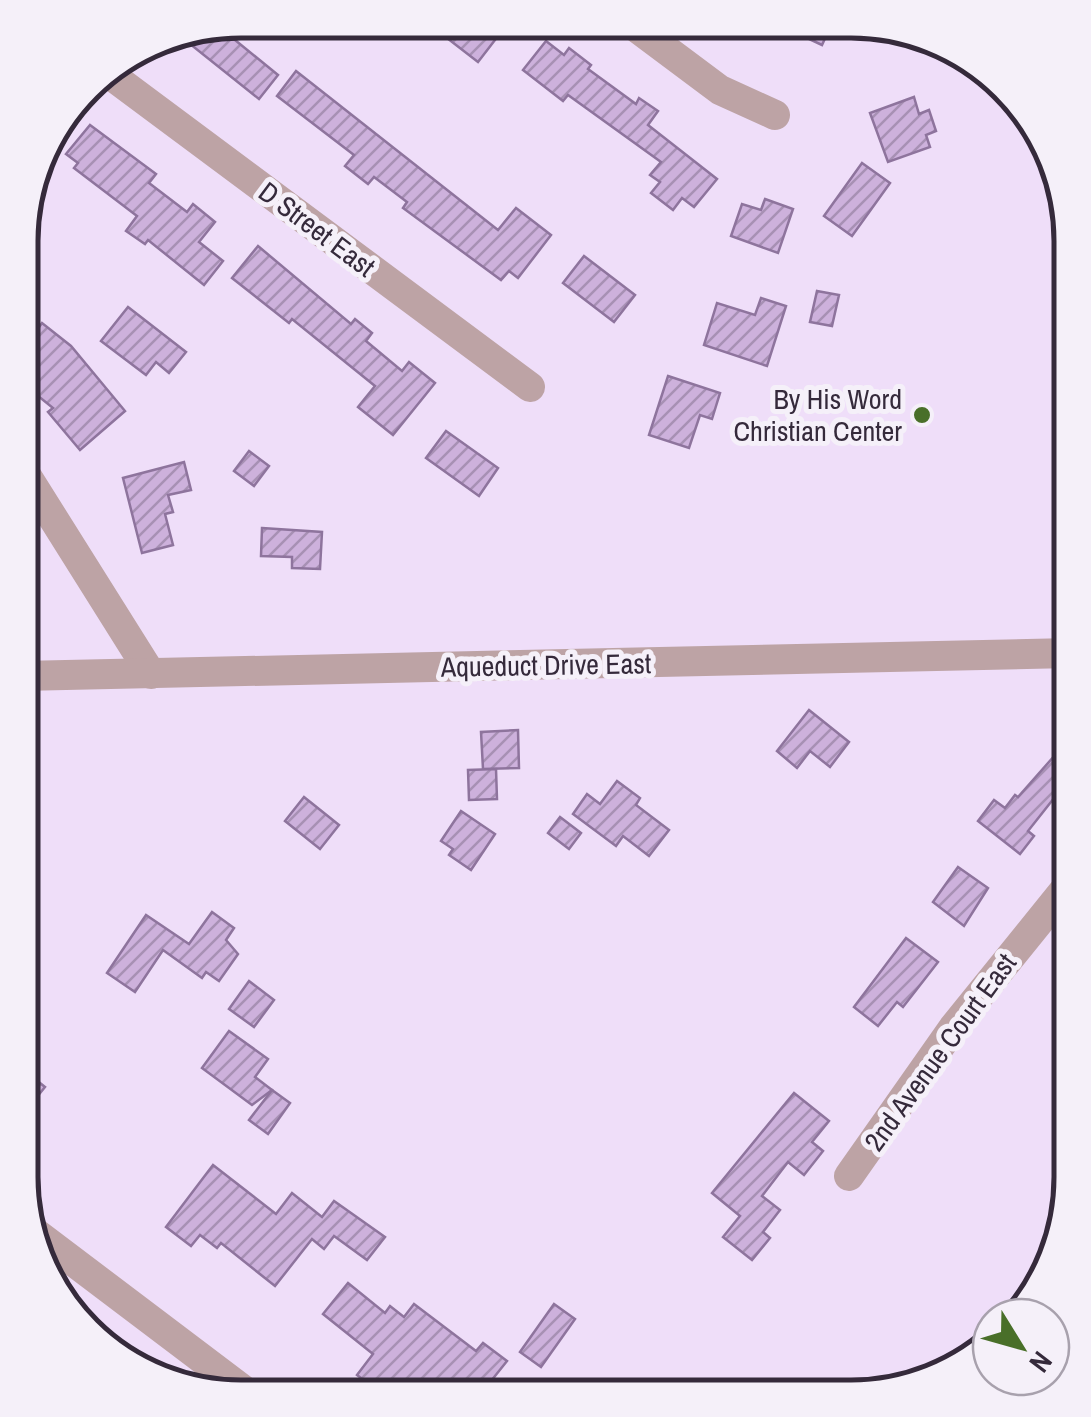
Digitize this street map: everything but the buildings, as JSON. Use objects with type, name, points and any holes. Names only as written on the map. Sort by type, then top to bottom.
[{"type":"street","points":[[649,38],[720,90],[775,115]]},
{"type":"street","name":"D Street East","points":[[117,80],[530,388]]},
{"type":"street","points":[[38,492],[152,674]]},
{"type":"street","name":"Aqueduct Drive East","points":[[38,676],[1054,653]]},
{"type":"street","name":"2nd Avenue Court East","points":[[849,1176],[953,1028],[1053,904]]},
{"type":"street","points":[[49,1243],[229,1379]]},
{"type":"place","name":"By His Word Christian Center","points":[[922,415]]}]
